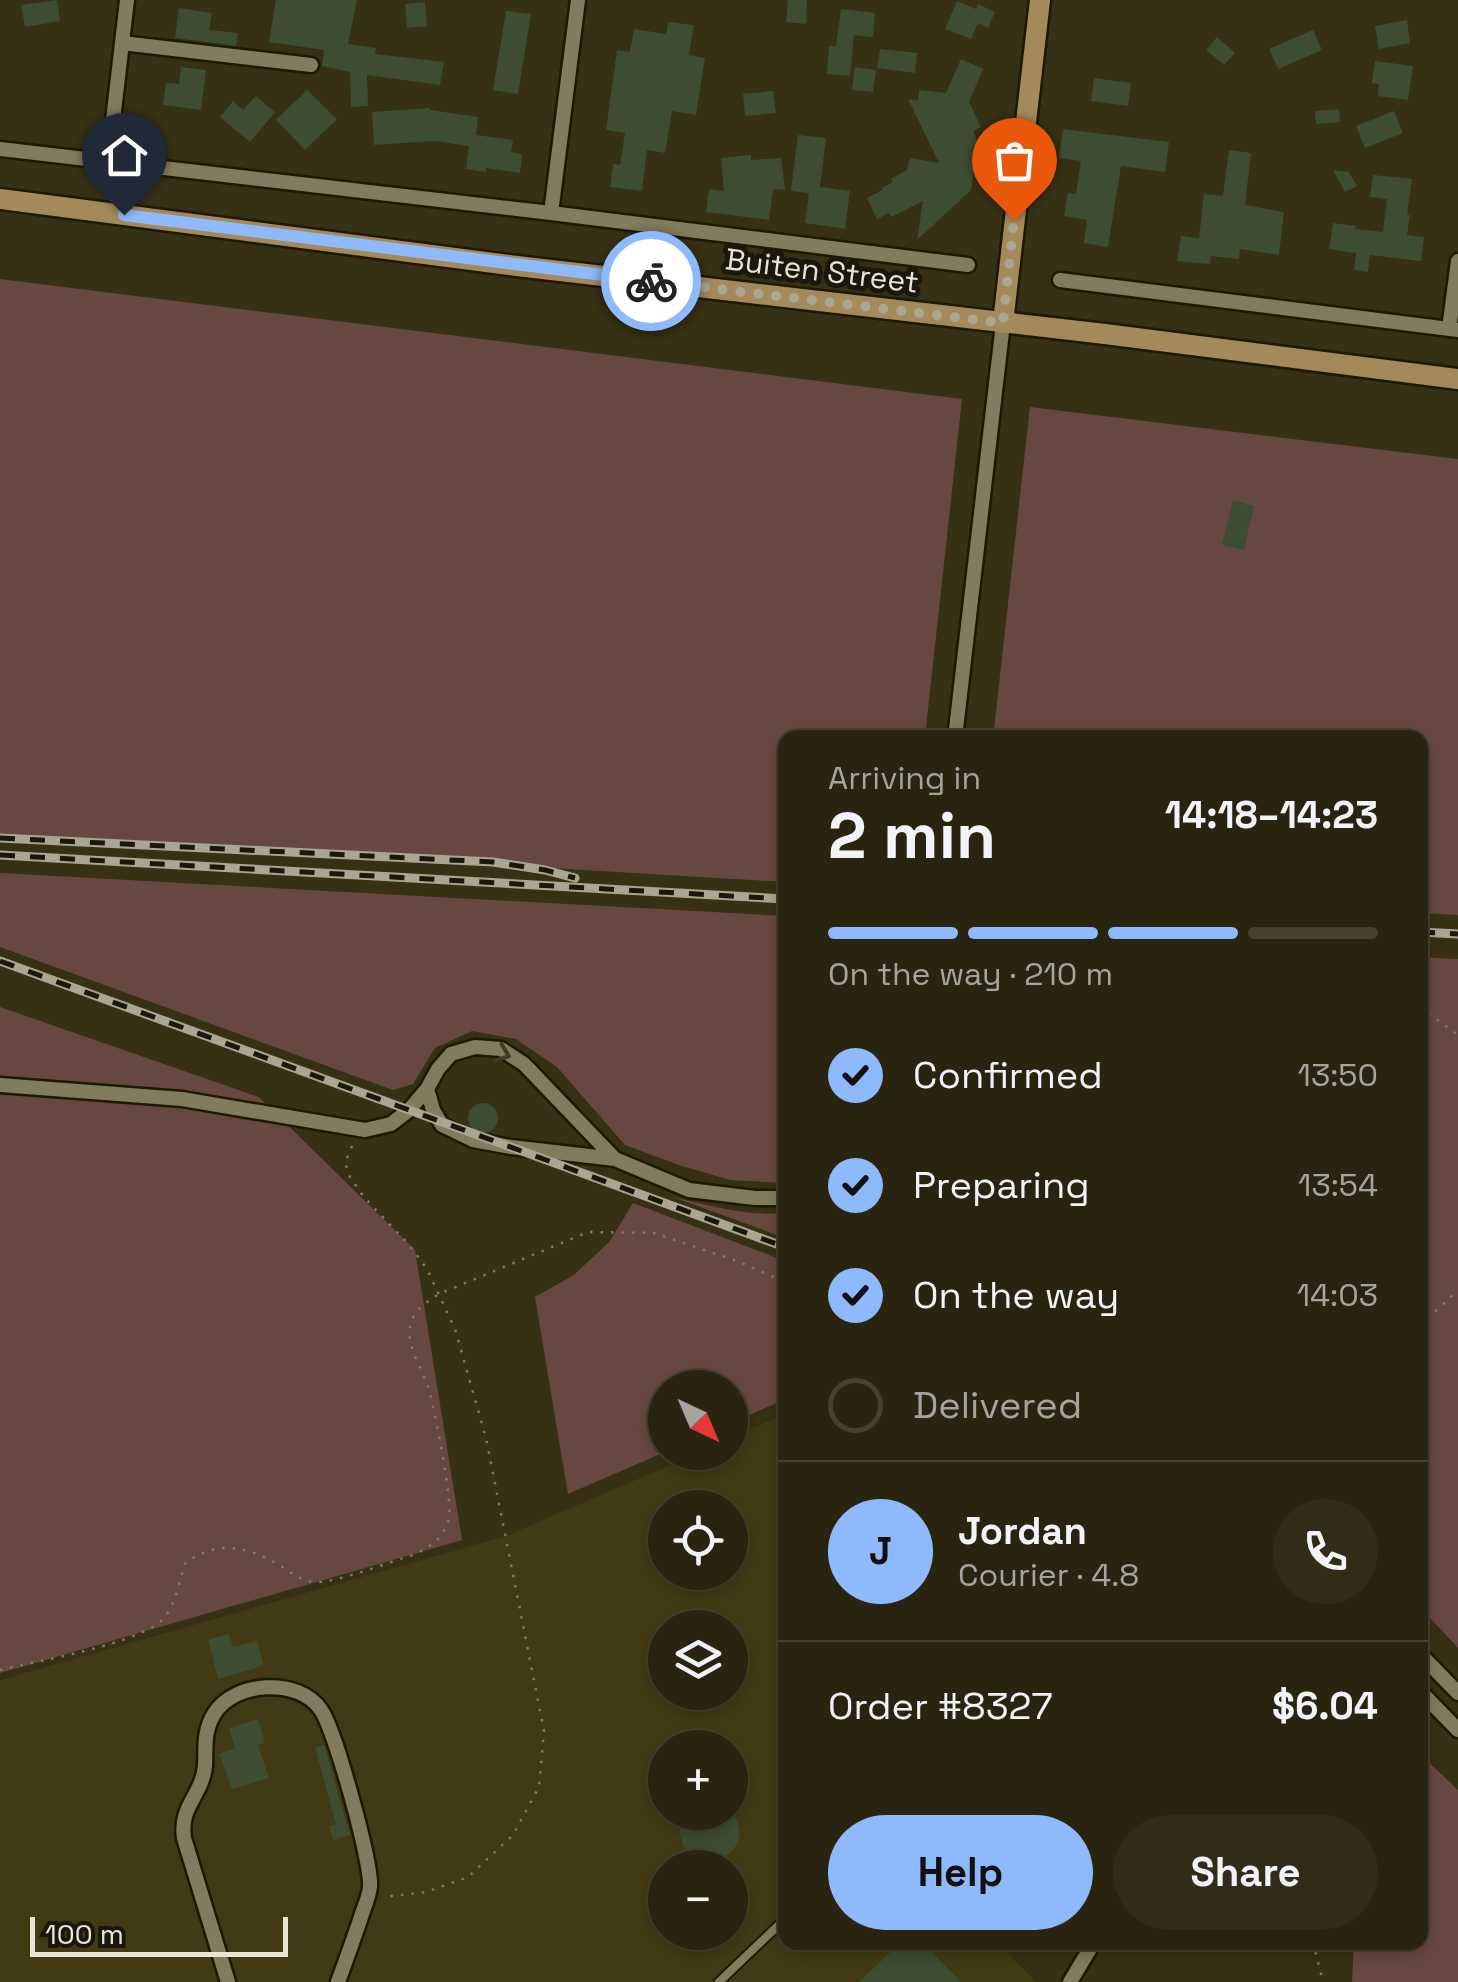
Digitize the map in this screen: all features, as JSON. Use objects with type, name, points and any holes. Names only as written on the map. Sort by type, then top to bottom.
[{"type":"street","points":[[108,163],[128,0]]},
{"type":"street","points":[[551,213],[578,0]]},
{"type":"street","points":[[956,730],[1040,0]]},
{"type":"street","points":[[122,43],[312,66]]},
{"type":"street","name":"Buiten Street","points":[[0,150],[968,265]]},
{"type":"street","name":"Buiten Street","points":[[0,199],[517,266],[1458,379]]},
{"type":"street","points":[[1060,280],[1453,330],[1458,261]]},
{"type":"street","points":[[0,1084],[182,1099],[366,1130],[390,1124],[409,1110],[451,1054],[475,1047],[501,1050],[524,1064],[615,1159]]},
{"type":"street","points":[[427,1089],[442,1125],[473,1140],[615,1159],[689,1190],[778,1198]]},
{"type":"street","points":[[1428,1662],[1458,1693]]},
{"type":"street","points":[[228,1982],[182,1826],[184,1813],[201,1783],[208,1726],[216,1710],[227,1700],[255,1689],[282,1688],[319,1706],[330,1728],[367,1860],[370,1886],[338,1982]]},
{"type":"street","points":[[1428,1699],[1458,1730]]},
{"type":"street","points":[[1070,1982],[1089,1950]]},
{"type":"lane","points":[[719,1982],[778,1926]]},
{"type":"path","points":[[1428,1013],[1458,1035]]},
{"type":"path","points":[[366,1130],[352,1144],[345,1163],[363,1196],[428,1269],[455,1329],[486,1438],[544,1731],[539,1787],[513,1835],[468,1877],[426,1892],[367,1898]]},
{"type":"path","points":[[0,1670],[105,1646],[147,1630],[163,1619],[173,1602],[186,1562],[204,1550],[232,1547],[259,1554],[301,1580],[320,1583],[413,1554],[439,1539],[451,1513],[430,1392],[409,1341],[417,1309],[438,1294],[588,1232],[654,1233],[778,1279]]},
{"type":"path","points":[[1428,1318],[1458,1290]]},
{"type":"path","points":[[1315,1950],[1323,1982]]},
{"type":"shaded area","points":[[0,279],[962,399],[926,730],[778,730],[778,882],[0,835]]},
{"type":"shaded area","points":[[1030,407],[1458,459],[1458,915],[1428,913],[1428,730],[994,730]]},
{"type":"shaded area","points":[[0,873],[778,916],[778,1183],[730,1180],[625,1145],[557,1067],[516,1039],[472,1031],[435,1048],[413,1084],[393,1090],[0,947]]},
{"type":"shaded area","points":[[1428,957],[1458,959],[1458,1648],[1428,1616]]},
{"type":"shaded area","points":[[0,1007],[259,1097],[415,1250],[462,1540],[0,1673]]},
{"type":"shaded area","points":[[673,1197],[743,1212],[778,1214],[778,1235]]},
{"type":"shaded area","points":[[633,1203],[778,1258],[778,1402],[748,1416],[748,1370],[648,1370],[648,1459],[568,1494],[535,1297],[574,1275],[610,1241]]},
{"type":"shaded area","points":[[778,1417],[778,1950],[1005,1950],[1036,1982],[0,1982],[0,1680],[506,1536],[659,1470],[748,1470],[748,1430]]},
{"type":"shaded area","points":[[1428,1762],[1458,1790],[1458,1982],[1352,1982],[1354,1950],[1428,1950]]},
{"type":"building","points":[[57,0],[60,21],[25,27],[21,5]]},
{"type":"building","points":[[276,0],[357,0],[348,44],[376,48],[375,54],[444,62],[440,85],[367,75],[368,106],[351,107],[350,72],[322,66],[324,50],[269,42]]},
{"type":"building","points":[[788,0],[807,0],[806,24],[786,22]]},
{"type":"building","points":[[957,1],[995,12],[988,28],[978,23],[971,39],[945,29]]},
{"type":"building","points":[[425,2],[427,26],[407,28],[405,4]]},
{"type":"building","points":[[179,8],[212,13],[209,30],[238,33],[236,46],[175,38]]},
{"type":"building","points":[[841,9],[875,13],[873,37],[854,35],[850,76],[827,74],[829,46],[836,46]]},
{"type":"building","points":[[506,11],[531,14],[518,94],[493,90]]},
{"type":"building","points":[[1407,20],[1410,43],[1379,49],[1375,26]]},
{"type":"building","points":[[668,22],[694,25],[689,55],[705,58],[696,115],[672,111],[665,153],[647,150],[642,191],[610,187],[613,164],[620,165],[625,133],[606,130],[617,50],[630,52],[634,29],[666,34]]},
{"type":"building","points":[[1313,30],[1322,50],[1278,69],[1269,49]]},
{"type":"building","points":[[1217,37],[1235,53],[1224,65],[1206,50]]},
{"type":"building","points":[[880,49],[917,53],[915,73],[877,68]]},
{"type":"building","points":[[961,59],[983,69],[969,102],[981,127],[973,131],[978,142],[971,190],[917,240],[923,201],[891,217],[889,213],[877,219],[867,198],[907,170],[910,158],[939,163],[908,99],[918,100],[919,90],[946,93]]},
{"type":"building","points":[[1375,61],[1413,66],[1408,100],[1378,96],[1379,84],[1372,83]]},
{"type":"building","points":[[181,67],[206,70],[201,110],[163,105],[166,83],[179,84]]},
{"type":"building","points":[[855,67],[876,70],[873,92],[852,90]]},
{"type":"building","points":[[1094,78],[1131,83],[1128,106],[1091,101]]},
{"type":"building","points":[[307,90],[337,119],[305,150],[276,120]]},
{"type":"building","points":[[773,91],[776,113],[745,116],[743,94]]},
{"type":"building","points":[[256,96],[275,112],[250,142],[220,117],[233,101],[243,110]]},
{"type":"building","points":[[430,108],[478,117],[476,135],[513,140],[511,152],[522,154],[520,173],[466,169],[469,146],[435,141],[374,145],[372,112]]},
{"type":"building","points":[[1339,109],[1340,122],[1316,124],[1315,111]]},
{"type":"building","points":[[1394,111],[1403,133],[1365,148],[1356,126]]},
{"type":"building","points":[[1063,129],[1169,142],[1165,172],[1121,166],[1108,247],[1084,243],[1087,220],[1064,216],[1068,193],[1076,194],[1081,161],[1059,158]]},
{"type":"building","points":[[798,135],[826,138],[820,187],[850,191],[845,229],[805,223],[809,193],[791,191]]},
{"type":"building","points":[[1229,150],[1251,153],[1245,205],[1284,212],[1279,255],[1240,249],[1239,259],[1211,256],[1210,264],[1177,261],[1181,236],[1199,238],[1204,194],[1223,196]]},
{"type":"building","points":[[751,155],[751,160],[781,158],[785,190],[773,189],[769,220],[706,212],[709,189],[724,191],[721,158]]},
{"type":"building","points":[[1333,170],[1349,172],[1357,186],[1345,192]]},
{"type":"building","points":[[1373,175],[1412,179],[1407,235],[1424,237],[1421,261],[1370,255],[1368,272],[1354,270],[1356,253],[1329,249],[1333,223],[1383,232],[1387,199],[1370,197]]},
{"type":"building","points":[[1233,500],[1254,506],[1244,550],[1222,545]]},
{"type":"building","points":[[483,1103],[494,1107],[498,1118],[494,1129],[483,1133],[472,1129],[468,1118],[472,1107]]},
{"type":"building","points":[[229,1634],[233,1647],[257,1641],[264,1666],[218,1679],[208,1640]]},
{"type":"building","points":[[258,1719],[265,1743],[258,1745],[269,1778],[232,1789],[219,1754],[235,1748],[229,1728]]},
{"type":"building","points":[[324,1745],[350,1835],[333,1840],[329,1826],[336,1824],[315,1748]]},
{"type":"building","points":[[680,1830],[739,1830],[740,1834],[732,1850],[686,1850]]},
{"type":"building","points":[[893,1950],[930,1950],[961,1982],[859,1982]]},
{"type":"railway","points":[[0,838],[493,862],[575,878]]},
{"type":"railway","points":[[0,855],[778,899]]},
{"type":"railway","points":[[1428,932],[1458,934]]},
{"type":"railway","points":[[0,961],[778,1244]]},
{"type":"way so far","points":[[651,281],[1003,323],[1014,220]]},
{"type":"route","points":[[124,215],[651,281]]}]
